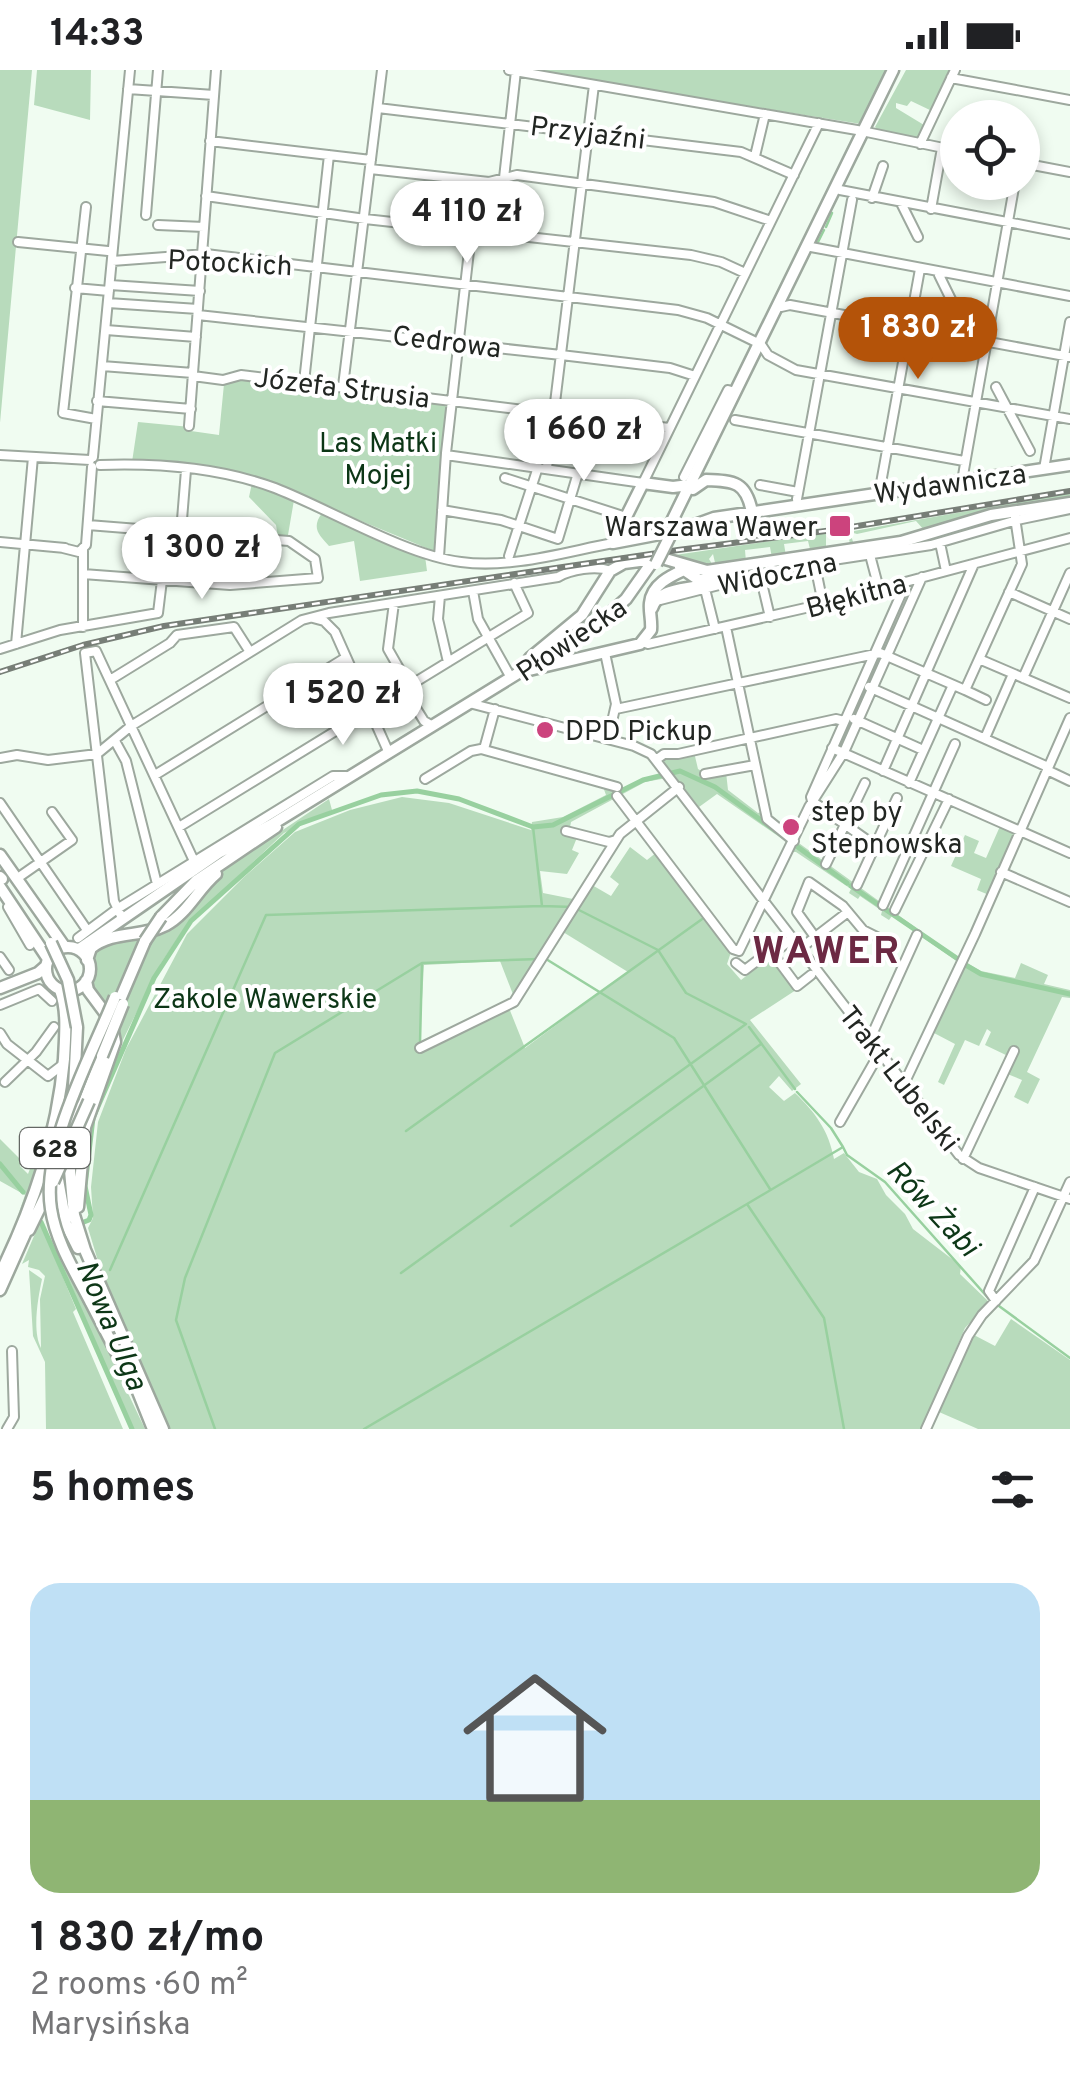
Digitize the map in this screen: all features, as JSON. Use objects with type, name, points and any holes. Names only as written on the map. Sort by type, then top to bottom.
[{"type":"main road","name":"628","points":[[671,528],[689,484],[703,466],[761,350],[896,70]]},
{"type":"main road","name":"628","points":[[671,528],[713,429],[785,304],[866,132]]},
{"type":"main road","name":"Wydawnicza","points":[[620,538],[654,536],[714,518],[1070,465]]},
{"type":"main road","points":[[703,466],[708,476],[744,488],[752,512]]},
{"type":"main road","points":[[620,538],[642,483],[673,487],[716,480]]},
{"type":"main road","points":[[673,487],[681,501]]},
{"type":"main road","name":"Widoczna","points":[[636,645],[651,630],[650,601],[654,590],[692,575],[750,564],[813,559],[1070,506]]},
{"type":"main road","name":"Płowiecka","points":[[79,943],[119,914],[271,825],[427,723],[575,642],[625,607],[656,562],[671,528]]},
{"type":"main road","points":[[517,673],[582,615],[610,571],[631,563],[656,562],[692,575]]},
{"type":"main road","name":"Płowiecka","points":[[237,853],[473,704],[491,704],[517,673],[620,605],[656,562]]},
{"type":"main road","name":"Widoczna","points":[[656,562],[692,575],[750,564]]},
{"type":"main road","points":[[620,605],[606,604],[604,591],[615,572],[631,563]]},
{"type":"main road","name":"Widoczna","points":[[651,614],[659,596],[689,587],[692,575]]},
{"type":"main road","points":[[575,642],[574,655],[584,659]]},
{"type":"main road","name":"Błękitna","points":[[517,673],[636,645]]},
{"type":"main road","name":"628","points":[[154,1429],[56,1230],[50,1176],[60,1133],[141,942],[189,881],[271,825]]},
{"type":"main road","name":"628","points":[[157,918],[190,886],[237,853]]},
{"type":"main road","points":[[87,960],[91,948],[106,938],[158,928],[174,920],[237,853]]},
{"type":"main road","points":[[0,871],[50,940],[62,970],[75,1028],[70,1164],[78,1248],[134,1384]]},
{"type":"main road","points":[[0,871],[64,946]]},
{"type":"main road","points":[[0,871],[47,962],[48,980]]},
{"type":"main road","points":[[0,871],[62,970]]},
{"type":"main road","points":[[0,1290],[48,1185],[121,1003],[141,942]]},
{"type":"main road","points":[[0,991],[38,973],[55,950],[79,943],[90,971],[86,981],[76,989],[60,990]]},
{"type":"main road","points":[[0,991],[36,980],[48,980],[60,990],[65,1017],[57,1114],[57,1179],[163,1429]]},
{"type":"main road","points":[[75,1224],[85,1127],[114,1048],[110,1019],[88,990],[86,981]]},
{"type":"main road","name":"628","points":[[75,1224],[79,1122],[121,1003]]},
{"type":"main road","points":[[48,1185],[89,1101],[110,1046],[110,1019]]},
{"type":"main road","points":[[0,1274],[32,1202],[57,1114]]},
{"type":"street","points":[[83,627],[83,548],[95,462],[130,70]]},
{"type":"street","points":[[146,215],[158,70]]},
{"type":"street","points":[[189,426],[216,70]]},
{"type":"street","points":[[343,386],[382,70]]},
{"type":"street","points":[[508,70],[940,148]]},
{"type":"street","points":[[504,178],[516,71]]},
{"type":"street","points":[[920,144],[953,74],[1070,100]]},
{"type":"street","points":[[510,556],[542,468],[554,412],[594,85]]},
{"type":"street","points":[[128,89],[214,96]]},
{"type":"street","name":"Przyjaźni","points":[[378,108],[756,156],[794,174]]},
{"type":"street","points":[[756,156],[764,114]]},
{"type":"street","points":[[446,455],[642,483],[819,123]]},
{"type":"street","points":[[210,141],[328,155],[477,181],[497,182],[517,175],[714,202],[770,222]]},
{"type":"street","points":[[304,382],[328,155]]},
{"type":"street","points":[[931,209],[940,159]]},
{"type":"street","points":[[872,198],[883,166]]},
{"type":"street","points":[[1040,166],[1070,172]]},
{"type":"street","points":[[439,557],[446,455],[477,181]]},
{"type":"street","points":[[840,190],[1070,234]]},
{"type":"street","points":[[206,196],[691,255],[745,273]]},
{"type":"street","points":[[760,484],[797,496],[852,200]]},
{"type":"street","points":[[962,482],[1012,200]]},
{"type":"street","points":[[901,204],[918,237]]},
{"type":"street","points":[[86,208],[63,413],[98,419]]},
{"type":"street","points":[[158,225],[204,227]]},
{"type":"street","points":[[18,242],[108,250]]},
{"type":"street","points":[[811,247],[1070,296]]},
{"type":"street","name":"Potockich","points":[[112,260],[202,254],[678,310],[720,325],[790,368],[1070,419]]},
{"type":"street","points":[[879,494],[920,268]]},
{"type":"street","points":[[938,274],[972,340]]},
{"type":"street","points":[[75,288],[200,291]]},
{"type":"street","name":"Cedrowa","points":[[108,304],[459,342],[670,368],[695,376]]},
{"type":"street","points":[[785,304],[1067,357]]},
{"type":"street","points":[[1044,469],[1067,357],[1070,322]]},
{"type":"street","points":[[106,330],[196,337]]},
{"type":"street","points":[[976,350],[983,362]]},
{"type":"street","name":"Józefa Strusia","points":[[102,366],[224,380],[241,375],[343,386],[670,428]]},
{"type":"street","points":[[996,386],[1030,451]]},
{"type":"street","points":[[99,401],[191,409]]},
{"type":"street","points":[[736,420],[964,461]]},
{"type":"street","points":[[0,455],[226,475],[266,486],[439,557],[464,562],[493,563],[620,538]]},
{"type":"street","points":[[16,644],[33,458]]},
{"type":"street","points":[[180,532],[186,470]]},
{"type":"street","points":[[442,510],[519,526],[558,539],[578,473]]},
{"type":"street","points":[[505,478],[626,517]]},
{"type":"street","points":[[966,688],[1022,564],[1015,516]]},
{"type":"street","name":"Widoczna","points":[[659,600],[692,575],[760,575],[813,559],[870,555],[940,543],[1015,516]]},
{"type":"street","points":[[84,574],[232,585],[318,578],[314,560],[289,541],[168,531],[88,530]]},
{"type":"street","points":[[0,650],[83,627],[159,612],[168,531]]},
{"type":"street","name":"Błękitna","points":[[636,645],[823,604],[1070,538]]},
{"type":"street","points":[[0,542],[78,552],[83,548]]},
{"type":"street","points":[[940,543],[946,571]]},
{"type":"street","points":[[870,555],[879,589]]},
{"type":"street","points":[[813,559],[823,604]]},
{"type":"street","points":[[882,771],[974,564]]},
{"type":"street","points":[[0,758],[18,755],[49,760],[98,754],[131,726],[302,620],[603,568],[610,571]]},
{"type":"street","points":[[985,738],[1070,573]]},
{"type":"street","points":[[692,575],[715,629]]},
{"type":"street","points":[[760,575],[770,617]]},
{"type":"street","points":[[874,845],[812,801],[811,796],[861,683],[922,577]]},
{"type":"street","points":[[178,827],[528,613],[514,583]]},
{"type":"street","points":[[425,779],[471,751],[484,749],[617,791],[635,821],[736,952],[812,801],[843,753],[873,688],[903,583]]},
{"type":"street","points":[[473,590],[476,612],[488,638],[517,673]]},
{"type":"street","points":[[1009,592],[1070,619]]},
{"type":"street","points":[[440,596],[438,619],[448,662]]},
{"type":"street","points":[[394,603],[388,649],[427,723]]},
{"type":"street","points":[[313,618],[330,626],[388,751]]},
{"type":"street","points":[[110,680],[177,635],[234,627],[250,652]]},
{"type":"street","points":[[726,627],[767,819],[794,841]]},
{"type":"street","points":[[119,914],[85,653],[96,651],[194,861]]},
{"type":"street","points":[[605,653],[616,708],[608,738]]},
{"type":"street","points":[[616,708],[880,654],[966,688],[986,700]]},
{"type":"street","points":[[155,776],[345,658]]},
{"type":"street","points":[[979,659],[1070,698]]},
{"type":"street","points":[[861,683],[1070,781]]},
{"type":"street","points":[[909,783],[953,685]]},
{"type":"street","points":[[484,749],[491,704]]},
{"type":"street","name":"Trakt Lubelski","points":[[491,704],[643,749],[657,759],[963,1159],[1066,1198]]},
{"type":"street","points":[[657,759],[664,754],[845,718],[858,720],[923,750]]},
{"type":"street","points":[[904,1084],[1070,718]]},
{"type":"street","points":[[115,741],[126,760],[157,884]]},
{"type":"street","points":[[883,905],[954,744]]},
{"type":"street","points":[[832,748],[1070,853]]},
{"type":"street","points":[[705,774],[755,765]]},
{"type":"street","name":"Płowiecka","points":[[79,943],[87,930],[119,914],[157,884],[333,776],[346,776]]},
{"type":"street","points":[[826,864],[865,783]]},
{"type":"street","points":[[420,1048],[514,1002],[616,840],[679,787]]},
{"type":"street","points":[[857,885],[896,798]]},
{"type":"street","points":[[896,910],[949,798]]},
{"type":"street","points":[[0,803],[87,930]]},
{"type":"street","points":[[20,877],[72,840],[52,812]]},
{"type":"street","points":[[566,831],[610,842],[616,840]]},
{"type":"street","points":[[1002,872],[1070,902]]},
{"type":"street","points":[[815,937],[797,912],[809,882],[848,912],[863,930],[883,940]]},
{"type":"street","points":[[0,895],[30,944]]},
{"type":"street","points":[[801,948],[848,912]]},
{"type":"street","points":[[870,1039],[917,935]]},
{"type":"street","points":[[736,963],[746,970],[762,957],[762,948],[770,941],[780,948],[793,938]]},
{"type":"street","points":[[0,957],[8,970]]},
{"type":"street","points":[[777,959],[798,986],[811,975]]},
{"type":"street","points":[[0,1005],[39,988],[52,1001]]},
{"type":"street","points":[[2,1081],[29,1060],[54,1027]]},
{"type":"street","points":[[0,1034],[7,1044],[52,1076],[64,1062]]},
{"type":"street","points":[[840,1122],[880,1052]]},
{"type":"street","points":[[963,1159],[1014,1052]]},
{"type":"street","points":[[2,1081],[18,1087]]},
{"type":"street","points":[[926,1429],[968,1336],[1032,1263],[1066,1198],[1070,1182]]},
{"type":"street","points":[[996,1301],[989,1291],[1035,1186]]},
{"type":"street","points":[[7,1429],[14,1415],[12,1351]]},
{"type":"green space","points":[[0,70],[32,70],[0,423]]},
{"type":"green space","points":[[37,70],[91,70],[90,120],[34,105]]},
{"type":"green space","points":[[521,70],[888,70],[861,124]]},
{"type":"green space","points":[[906,70],[953,70],[932,111],[911,101],[907,106],[896,103],[896,108],[924,125],[919,141],[875,127]]},
{"type":"green space","name":"Las Matki Mojej","points":[[238,377],[448,401],[436,552],[257,478],[226,471],[132,462],[138,422],[190,427],[191,431],[219,435],[224,384]]},
{"type":"green space","points":[[252,483],[294,500],[288,535],[297,544],[278,537],[276,525],[249,497]]},
{"type":"green space","points":[[1070,493],[1070,499],[924,530],[916,521],[857,534],[850,532],[854,545],[850,545],[848,532]]},
{"type":"green space","points":[[322,513],[425,556],[427,571],[360,581],[354,541],[329,546],[317,527]]},
{"type":"green space","points":[[826,533],[826,548],[811,553],[808,541],[784,544],[786,556],[772,558],[770,547],[745,550],[746,562],[716,567],[713,554],[709,559],[714,567],[707,568],[668,556]]},
{"type":"green space","points":[[694,752],[698,769],[705,773],[726,772],[728,790],[758,813],[764,811],[790,840],[788,843],[717,794],[699,807],[661,758]]},
{"type":"green space","name":"Zakole Wawerskie","points":[[648,777],[667,778],[645,782],[571,822],[569,833],[578,835],[572,850],[579,853],[567,874],[540,871],[543,893],[578,900],[514,997],[500,961],[424,965],[419,1052],[509,1008],[525,1048],[628,972],[563,932],[592,885],[611,896],[619,884],[610,877],[630,847],[647,860],[657,852],[731,952],[727,964],[741,980],[771,957],[796,990],[750,1020],[801,1084],[792,1091],[779,1076],[769,1087],[784,1101],[795,1093],[820,1123],[834,1159],[844,1153],[859,1172],[877,1179],[913,1229],[961,1266],[960,1274],[989,1302],[965,1328],[921,1429],[168,1429],[88,1228],[93,1218],[91,1187],[98,1122],[126,1049],[187,934],[295,832],[350,810],[402,797],[449,803],[531,830],[532,822],[563,817],[606,795],[602,784],[622,790]]},
{"type":"green space","points":[[329,799],[332,810],[284,833],[187,924],[161,963],[115,1056],[117,1047],[91,990],[94,949],[113,939],[115,944],[162,930],[226,868]]},
{"type":"green space","points":[[1001,824],[1015,834],[989,895],[977,890],[981,879],[951,866],[965,835],[979,841],[974,853],[986,858]]},
{"type":"green space","points":[[796,841],[959,959],[958,962],[892,916],[889,920],[881,915],[882,911],[849,893],[851,889],[796,852],[790,852]]},
{"type":"green space","points":[[965,962],[981,971],[1015,978],[1021,963],[1048,975],[1044,984],[1070,990],[1070,998],[1062,997],[1027,1072],[1040,1079],[1028,1104],[1014,1097],[1022,1080],[1005,1073],[1008,1056],[985,1045],[991,1032],[987,1029],[979,1046],[965,1040],[944,1085],[938,1082],[955,1044],[934,1033]]},
{"type":"green space","points":[[53,1106],[31,1184],[17,1218],[25,1195],[0,1181],[0,1139],[22,1161],[20,1166],[28,1174]]},
{"type":"green space","points":[[40,1222],[123,1429],[46,1429],[45,1362],[33,1336],[29,1270],[42,1279],[36,1324],[41,1348],[40,1299],[45,1276],[28,1267],[29,1260],[22,1264]]},
{"type":"green space","points":[[64,1231],[71,1273],[145,1429],[133,1429],[52,1241]]},
{"type":"green space","points":[[1011,1319],[1070,1360],[1070,1429],[978,1429],[939,1412],[974,1335],[995,1346]]},
{"type":"waterway","points":[[826,227],[832,213]]},
{"type":"waterway","points":[[818,242],[824,230]]},
{"type":"waterway","points":[[79,1224],[91,1215],[85,1186],[93,1118],[154,978],[191,921],[299,824],[381,795],[417,791],[459,799],[533,827],[553,825],[643,780],[680,771],[715,787],[776,831]]},
{"type":"waterway","points":[[533,827],[542,906],[573,907],[658,950],[686,993],[746,1024]]},
{"type":"waterway","points":[[795,845],[847,883]]},
{"type":"waterway","points":[[851,886],[958,959]]},
{"type":"waterway","points":[[110,1270],[266,915],[542,906]]},
{"type":"waterway","points":[[406,1131],[705,917]]},
{"type":"waterway","points":[[420,1043],[422,963],[539,959]]},
{"type":"waterway","points":[[546,959],[674,1038],[770,1189]]},
{"type":"waterway","points":[[215,1429],[176,1320],[185,1278],[275,1053],[422,963]]},
{"type":"waterway","points":[[964,964],[981,974],[1070,994]]},
{"type":"waterway","points":[[401,1273],[746,1024]]},
{"type":"waterway","points":[[749,1027],[795,1089]]},
{"type":"waterway","points":[[511,1226],[761,1044]]},
{"type":"waterway","points":[[797,1092],[843,1147],[747,1204],[824,1318],[844,1429]]},
{"type":"waterway","name":"Rów Żabi","points":[[843,1147],[847,1155],[885,1182],[990,1300]]},
{"type":"waterway","points":[[0,1164],[23,1192]]},
{"type":"waterway","points":[[364,1429],[747,1204]]},
{"type":"waterway","name":"Nowa Ulga","points":[[41,1222],[132,1429]]},
{"type":"waterway","name":"Rów Żabi","points":[[999,1306],[1070,1358]]},
{"type":"railway","points":[[0,672],[83,645],[164,626],[833,530],[1070,491]]},
{"type":"place","name":"Warszawa Wawer","points":[[840,526]]},
{"type":"place","name":"DPD Pickup","points":[[545,730]]},
{"type":"place","name":"step by Stepnowska","points":[[791,827]]},
{"type":"district","name":"WAWER","points":[[827,950]]}]
